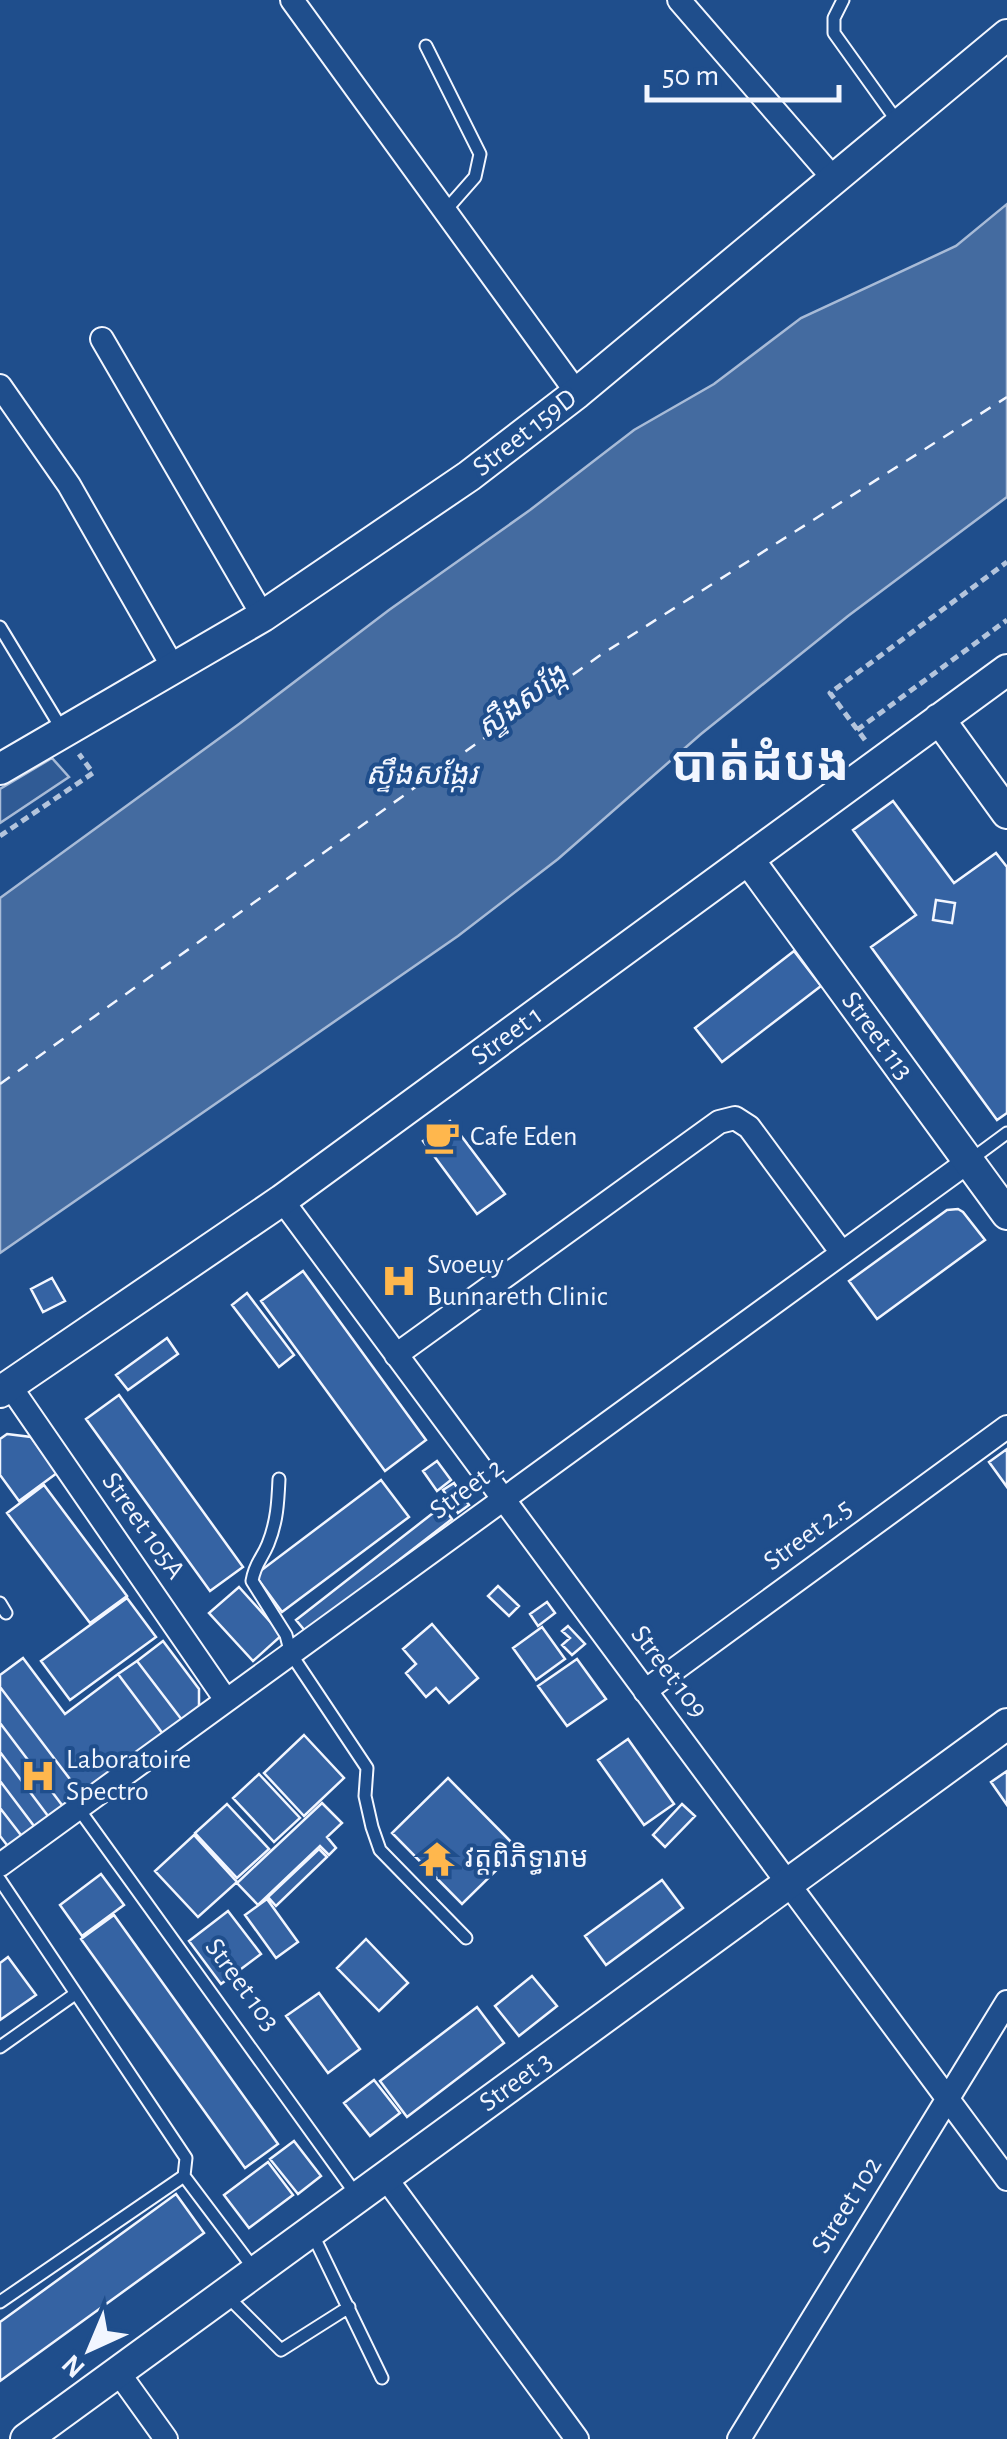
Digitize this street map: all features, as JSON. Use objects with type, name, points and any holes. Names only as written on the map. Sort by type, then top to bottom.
[{"type":"street","points":[[292,0],[577,393]]},
{"type":"street","points":[[680,0],[834,179]]},
{"type":"street","name":"Street 159D","points":[[0,769],[263,616],[469,476],[577,393],[1007,35]]},
{"type":"street","points":[[102,340],[263,616]]},
{"type":"street","points":[[0,386],[69,486],[174,668]]},
{"type":"street","name":"Street 1","points":[[5,1389],[282,1200],[1007,670]]},
{"type":"street","points":[[938,720],[1007,814]]},
{"type":"street","name":"Street 113","points":[[748,859],[1007,1214]]},
{"type":"street","points":[[396,1356],[720,1122],[735,1118],[748,1126],[842,1253]]},
{"type":"street","name":"Street 2","points":[[0,1865],[969,1161]]},
{"type":"street","name":"Street 109","points":[[282,1200],[1007,2180]]},
{"type":"street","name":"Street 105A","points":[[5,1389],[226,1700]]},
{"type":"street","name":"Street 2.5","points":[[645,1691],[1007,1428]]},
{"type":"street","name":"Street 3","points":[[26,2439],[1007,1724]]},
{"type":"street","name":"Street 102","points":[[739,2439],[1007,2002]]},
{"type":"street","points":[[385,2177],[577,2439]]},
{"type":"street","points":[[118,2372],[166,2439]]},
{"type":"lane","points":[[844,0],[834,18],[834,33],[900,124]]},
{"type":"lane","points":[[426,46],[480,154],[475,176],[445,211]]},
{"type":"lane","points":[[0,627],[63,731]]},
{"type":"lane","points":[[969,1161],[1007,1134]]},
{"type":"lane","points":[[279,1479],[278,1516],[267,1547],[255,1565],[252,1581],[286,1635],[290,1654],[367,1768],[365,1796],[380,1850],[466,1938]]},
{"type":"lane","name":"Street 103","points":[[78,1808],[358,2197]]},
{"type":"lane","points":[[0,1880],[186,2158],[184,2176],[256,2272]]},
{"type":"lane","points":[[0,2047],[75,1994]]},
{"type":"lane","points":[[0,2302],[184,2176]]},
{"type":"lane","points":[[311,2231],[382,2378]]},
{"type":"lane","points":[[225,2294],[281,2350],[350,2306]]},
{"type":"path","points":[[881,763],[830,693],[1007,562]]},
{"type":"path","points":[[858,730],[1007,620]]},
{"type":"path","points":[[0,836],[93,773],[63,731]]},
{"type":"shaded area","points":[[52,758],[69,777],[0,823],[0,789]]},
{"type":"water","name":"ស្ទឹងសង្កែរ","points":[[1007,204],[1007,497],[848,616],[701,734],[558,859],[458,936],[0,1253],[0,898],[634,430],[714,384],[801,318],[956,246]]},
{"type":"building","points":[[893,801],[954,883],[996,853],[1007,867],[1007,1113],[997,1120],[871,947],[916,915],[853,830]]},
{"type":"building","points":[[936,900],[955,903],[952,923],[933,920]]},
{"type":"building","points":[[794,951],[821,986],[722,1062],[695,1028]]},
{"type":"building","points":[[450,1121],[505,1194],[477,1214],[423,1141]]},
{"type":"building","points":[[958,1209],[985,1240],[877,1319],[849,1281],[947,1210]]},
{"type":"building","points":[[303,1271],[426,1440],[385,1471],[261,1301]]},
{"type":"building","points":[[52,1278],[65,1301],[43,1312],[31,1289]]},
{"type":"building","points":[[247,1293],[294,1355],[279,1367],[232,1305]]},
{"type":"building","points":[[167,1338],[178,1354],[128,1390],[116,1375]]},
{"type":"building","points":[[119,1395],[243,1567],[210,1591],[86,1419]]},
{"type":"building","points":[[7,1434],[31,1437],[57,1473],[19,1501],[0,1475],[0,1439]]},
{"type":"building","points":[[1007,1449],[1007,1487],[989,1462]]},
{"type":"building","points":[[437,1461],[451,1480],[437,1491],[423,1471]]},
{"type":"building","points":[[381,1480],[409,1517],[282,1612],[255,1575]]},
{"type":"building","points":[[454,1483],[469,1505],[458,1513],[443,1490]]},
{"type":"building","points":[[44,1485],[127,1596],[90,1623],[7,1513]]},
{"type":"building","points":[[442,1506],[452,1519],[306,1632],[296,1620]]},
{"type":"building","points":[[498,1586],[519,1606],[509,1616],[488,1596]]},
{"type":"building","points":[[239,1587],[282,1635],[253,1661],[209,1613]]},
{"type":"building","points":[[127,1598],[156,1637],[70,1700],[41,1661]]},
{"type":"building","points":[[547,1602],[555,1613],[538,1626],[530,1614]]},
{"type":"building","points":[[432,1624],[478,1678],[449,1703],[436,1688],[426,1697],[406,1673],[416,1664],[403,1649]]},
{"type":"building","points":[[568,1626],[585,1644],[572,1655],[562,1645],[570,1638],[562,1631]]},
{"type":"building","points":[[542,1627],[565,1659],[536,1680],[513,1648]]},
{"type":"building","points":[[163,1641],[199,1689],[199,1707],[182,1720],[137,1661]]},
{"type":"building","points":[[23,1658],[65,1714],[118,1674],[163,1734],[82,1795],[0,1687],[0,1675]]},
{"type":"building","points":[[577,1659],[606,1699],[567,1726],[538,1686]]},
{"type":"building","points":[[137,1661],[182,1720],[163,1734],[118,1674]]},
{"type":"building","points":[[0,1687],[82,1795],[65,1809],[0,1723]]},
{"type":"building","points":[[0,1723],[65,1809],[51,1820],[0,1752]]},
{"type":"building","points":[[304,1735],[344,1778],[304,1816],[264,1773]]},
{"type":"building","points":[[628,1739],[674,1804],[644,1825],[598,1760]]},
{"type":"building","points":[[0,1752],[51,1820],[37,1830],[0,1781]]},
{"type":"building","points":[[1007,1771],[1007,1805],[991,1782]]},
{"type":"building","points":[[259,1774],[300,1818],[274,1842],[233,1798]]},
{"type":"building","points":[[448,1778],[518,1849],[462,1904],[392,1833]]},
{"type":"building","points":[[0,1781],[37,1830],[24,1839],[0,1808]]},
{"type":"building","points":[[322,1803],[342,1823],[327,1837],[336,1848],[329,1855],[320,1846],[258,1905],[237,1883]]},
{"type":"building","points":[[227,1804],[269,1849],[237,1878],[195,1833]]},
{"type":"building","points":[[682,1804],[695,1816],[665,1847],[653,1835]]},
{"type":"building","points":[[0,1808],[24,1839],[10,1849],[0,1836]]},
{"type":"building","points":[[194,1835],[237,1882],[198,1917],[155,1871]]},
{"type":"building","points":[[319,1849],[327,1857],[276,1906],[268,1897]]},
{"type":"building","points":[[101,1874],[124,1905],[82,1936],[60,1905]]},
{"type":"building","points":[[662,1880],[683,1908],[606,1965],[585,1936]]},
{"type":"building","points":[[267,1899],[298,1942],[276,1958],[245,1915]]},
{"type":"building","points":[[228,1911],[261,1954],[221,1984],[189,1941]]},
{"type":"building","points":[[114,1915],[278,2144],[245,2168],[81,1939]]},
{"type":"building","points":[[366,1939],[408,1983],[379,2011],[337,1968]]},
{"type":"building","points":[[8,1957],[36,1995],[0,2020],[0,1963]]},
{"type":"building","points":[[532,1976],[557,2006],[519,2036],[495,2006]]},
{"type":"building","points":[[319,1993],[360,2049],[328,2073],[286,2016]]},
{"type":"building","points":[[477,2007],[504,2043],[407,2117],[380,2081]]},
{"type":"building","points":[[374,2080],[400,2113],[370,2136],[344,2103]]},
{"type":"building","points":[[294,2141],[321,2176],[298,2194],[270,2159]]},
{"type":"building","points":[[268,2162],[293,2195],[249,2228],[224,2195]]},
{"type":"building","points":[[176,2194],[204,2233],[0,2381],[0,2322]]},
{"type":"ferry route","points":[[0,1084],[599,656],[1007,397]]},
{"type":"place","name":"Cafe Eden","points":[[442,1137]]},
{"type":"place","name":"Svoeuy Bunnareth Clinic","points":[[399,1281]]},
{"type":"place","name":"Laboratoire Spectro","points":[[38,1776]]},
{"type":"place","name":"វត្តពិភិទ្ធារាម","points":[[437,1859]]},
{"type":"district","name":"បាត់ដំបង","points":[[760,766]]},
{"type":"water label","name":"ស្ទឹងសង្កែ","points":[[522,702]]}]
